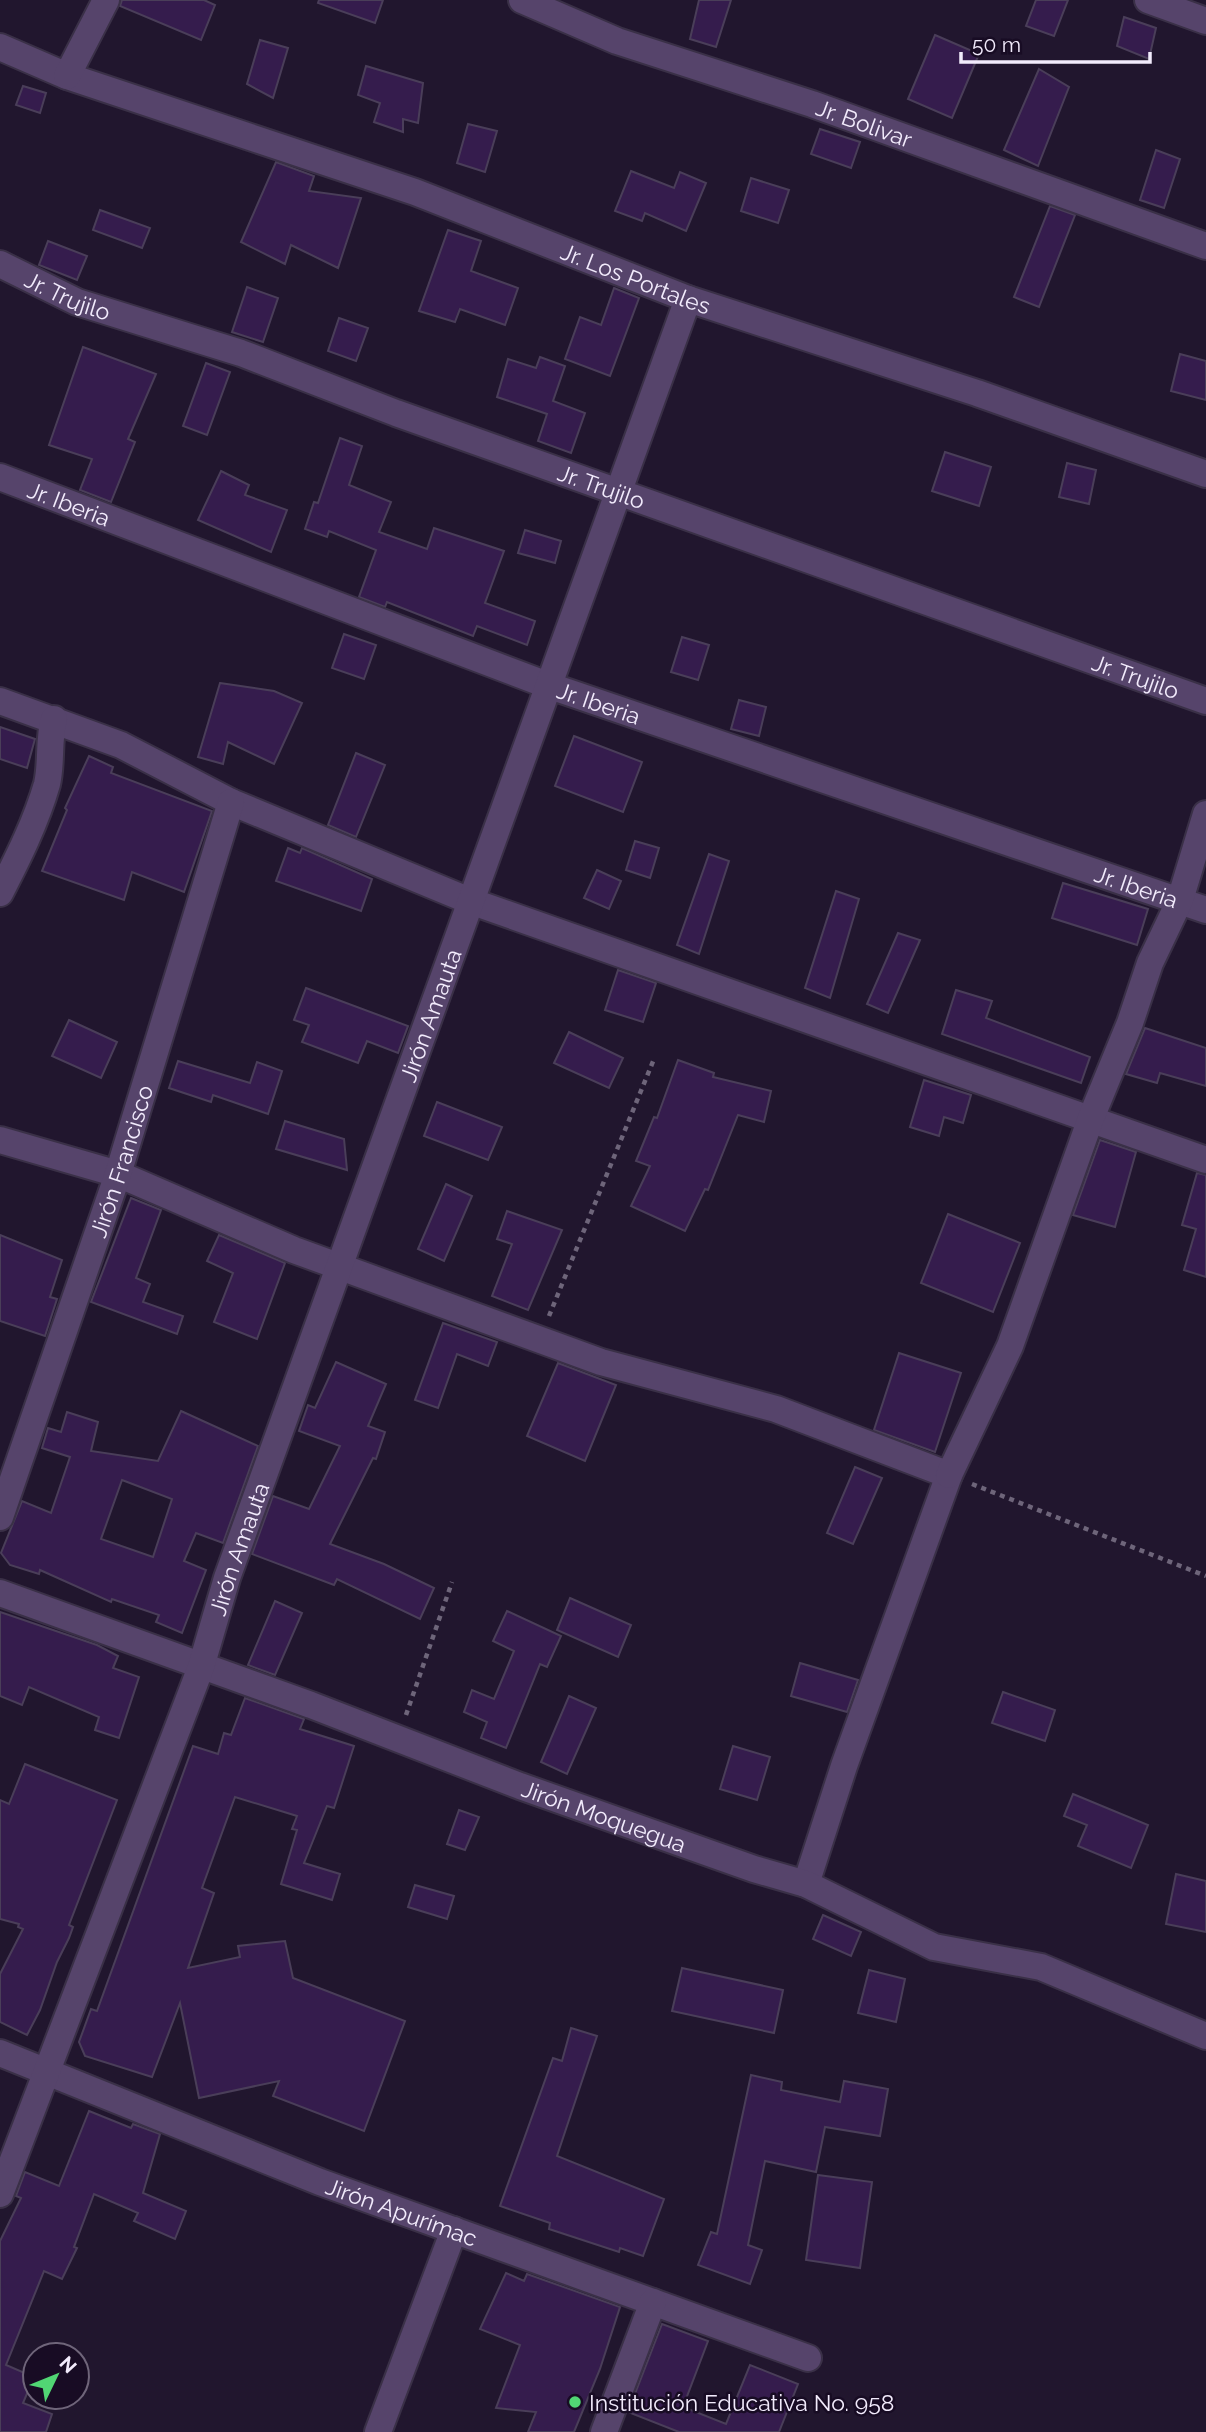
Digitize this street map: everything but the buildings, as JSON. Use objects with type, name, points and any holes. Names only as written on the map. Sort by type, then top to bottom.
[{"type":"street","points":[[67,76],[106,0]]},
{"type":"street","name":"Jr. Bolivar","points":[[522,0],[617,40],[812,104],[1206,246]]},
{"type":"street","points":[[1147,0],[1206,21]]},
{"type":"street","name":"Jr. Los Portales","points":[[0,47],[67,76],[415,192],[688,299],[977,393],[1206,474]]},
{"type":"street","name":"Jr. Trujilo","points":[[0,264],[77,302],[241,353],[396,413],[1206,701]]},
{"type":"street","name":"Jirón Amauta","points":[[0,2194],[201,1667],[227,1578],[688,299]]},
{"type":"street","name":"Jr. Iberia","points":[[0,477],[550,686],[1206,910]]},
{"type":"street","points":[[0,701],[121,745],[230,802],[470,901],[589,946],[1206,1160]]},
{"type":"street","points":[[0,893],[24,847],[48,781],[50,734],[54,719]]},
{"type":"street","name":"Jirón Francisco","points":[[0,1517],[118,1174],[230,802]]},
{"type":"street","points":[[806,1884],[844,1766],[949,1475],[1010,1346],[1091,1118],[1130,1023],[1150,963],[1180,900],[1206,814]]},
{"type":"street","points":[[0,1140],[118,1174],[339,1267],[601,1362],[776,1409],[949,1475]]},
{"type":"street","name":"Jirón Moquegua","points":[[0,1593],[705,1852],[806,1884],[934,1947],[1041,1967],[1206,2036]]},
{"type":"street","name":"Jirón Apurímac","points":[[0,2053],[320,2182],[808,2358]]},
{"type":"street","points":[[378,2432],[454,2230]]},
{"type":"street","points":[[604,2432],[653,2302]]},
{"type":"path","points":[[539,1340],[654,1059]]},
{"type":"path","points":[[949,1475],[1206,1576]]},
{"type":"path","points":[[398,1739],[452,1583]]},
{"type":"place","name":"Institución Educativa No. 958","points":[[575,2402]]}]
